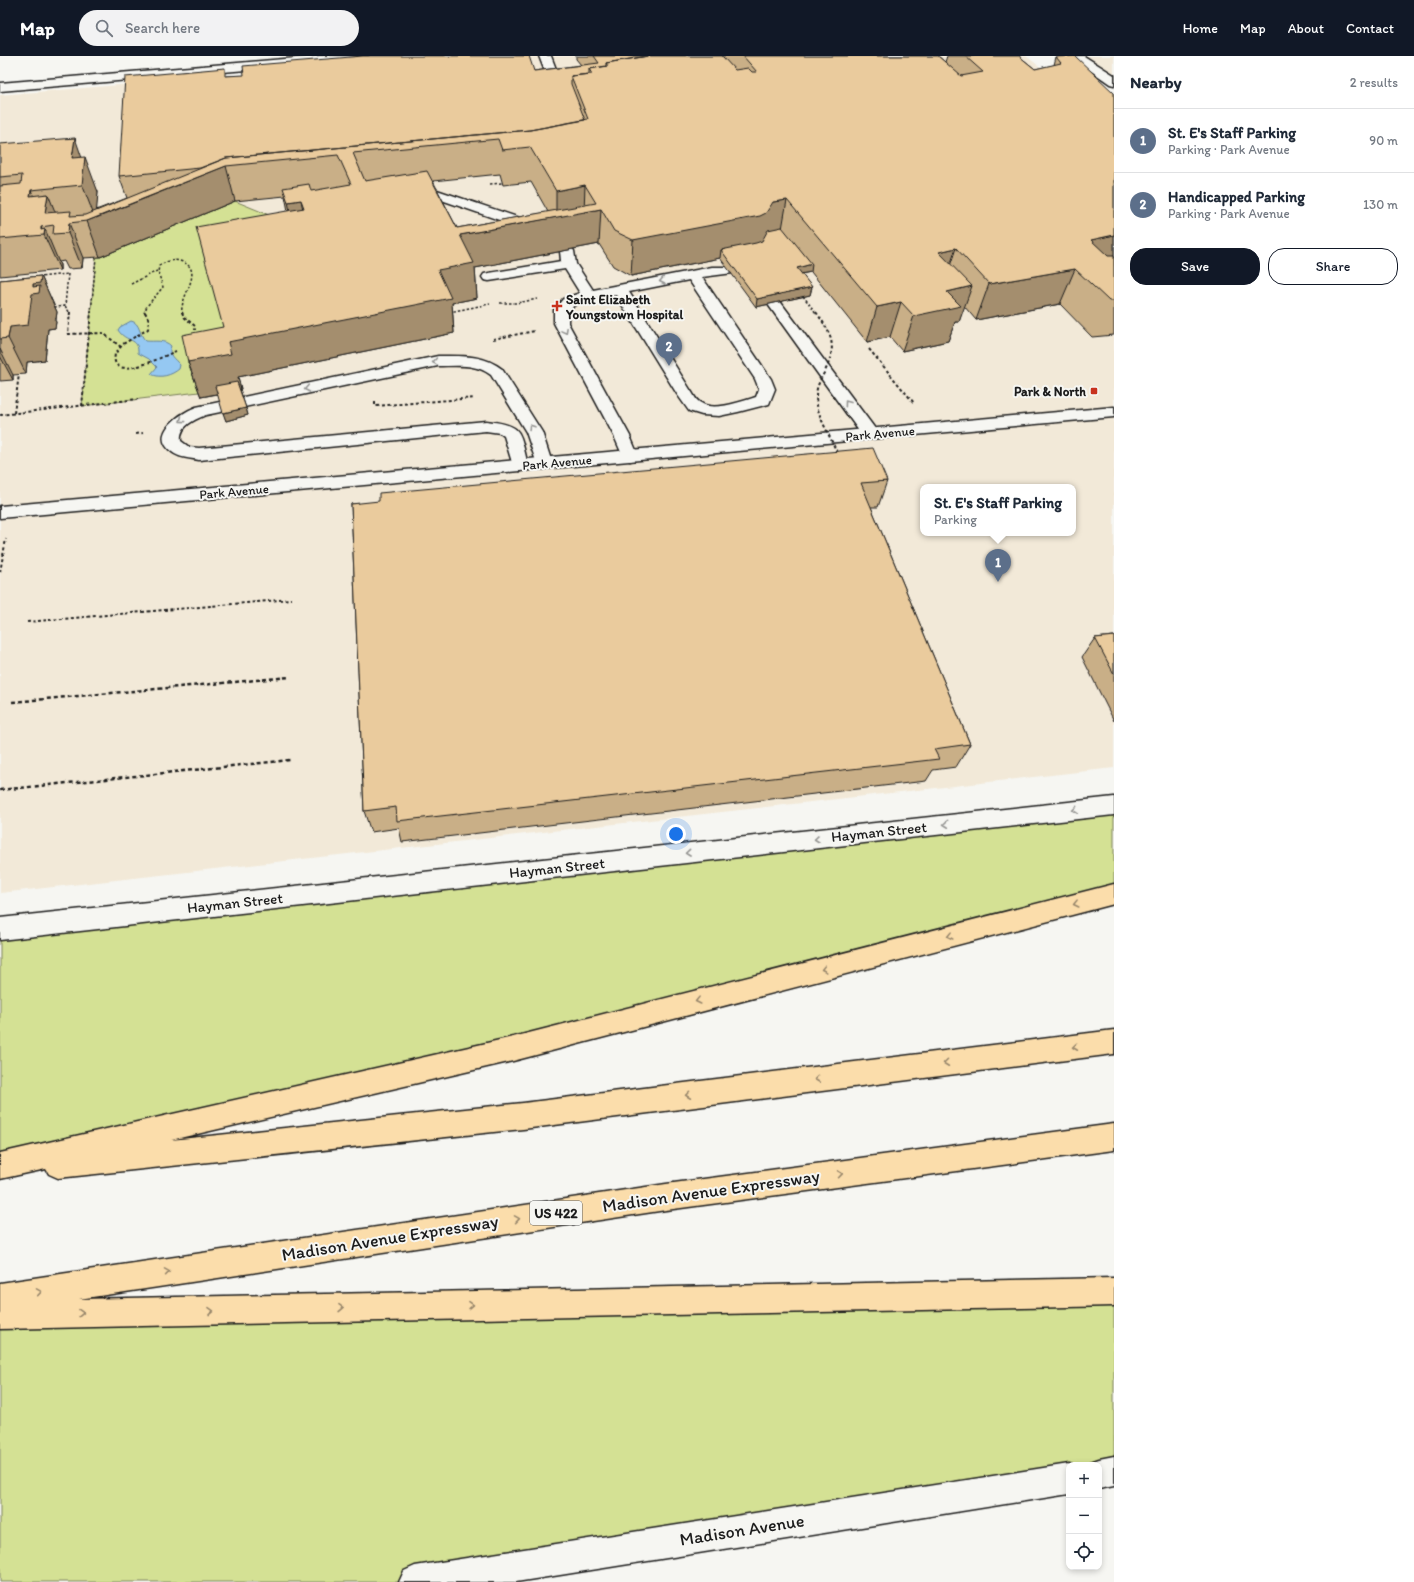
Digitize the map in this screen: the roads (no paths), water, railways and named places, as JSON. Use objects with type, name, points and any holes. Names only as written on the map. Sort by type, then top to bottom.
[{"type":"highway","points":[[0,1166],[513,1049],[1114,894]]},
{"type":"highway","points":[[0,1171],[523,1116],[1114,1042]]},
{"type":"highway","name":"Madison Avenue Expressway","points":[[0,1297],[666,1196],[1114,1137]]},
{"type":"highway","points":[[0,1315],[1114,1292]]},
{"type":"street","points":[[0,87],[264,72],[299,59],[362,56]]},
{"type":"street","points":[[1076,56],[1114,81]]},
{"type":"street","name":"Park Avenue","points":[[0,512],[1114,412]]},
{"type":"street","name":"Hayman Street","points":[[0,929],[1114,806]]},
{"type":"street","points":[[1102,1474],[1114,1472]]},
{"type":"street","name":"Madison Avenue","points":[[415,1582],[1066,1479]]},
{"type":"lane","points":[[545,56],[561,100]]},
{"type":"lane","points":[[398,194],[428,191],[546,231]]},
{"type":"lane","points":[[489,277],[565,250],[589,296]]},
{"type":"lane","points":[[630,455],[622,436],[560,323],[561,310],[568,302],[589,296],[692,275],[728,270]]},
{"type":"lane","points":[[620,290],[685,394],[695,407],[706,411],[718,411],[746,406],[763,400],[767,389],[763,379],[692,275]]},
{"type":"lane","points":[[774,303],[870,434]]},
{"type":"lane","points":[[512,397],[511,408],[507,417],[499,423],[486,426],[199,454],[192,454],[179,449],[172,440],[172,434],[178,423],[184,418],[202,411],[438,361],[473,360],[492,368],[497,372],[534,432],[544,463]]},
{"type":"lane","points":[[486,426],[504,428],[511,433],[520,465]]},
{"type":"water","points":[[131,321],[138,326],[143,338],[146,341],[166,342],[171,346],[170,352],[180,365],[179,369],[166,376],[151,374],[157,367],[149,359],[138,353],[136,344],[121,334],[118,330],[120,327]]},
{"type":"place","name":"Saint Elizabeth Youngstown Hospital","points":[[557,306]]},
{"type":"place","name":"Handicapped Parking","points":[[669,366]]},
{"type":"place","name":"Park & North","points":[[1094,391]]},
{"type":"place","name":"St. E's Staff Parking","points":[[998,582]]}]
